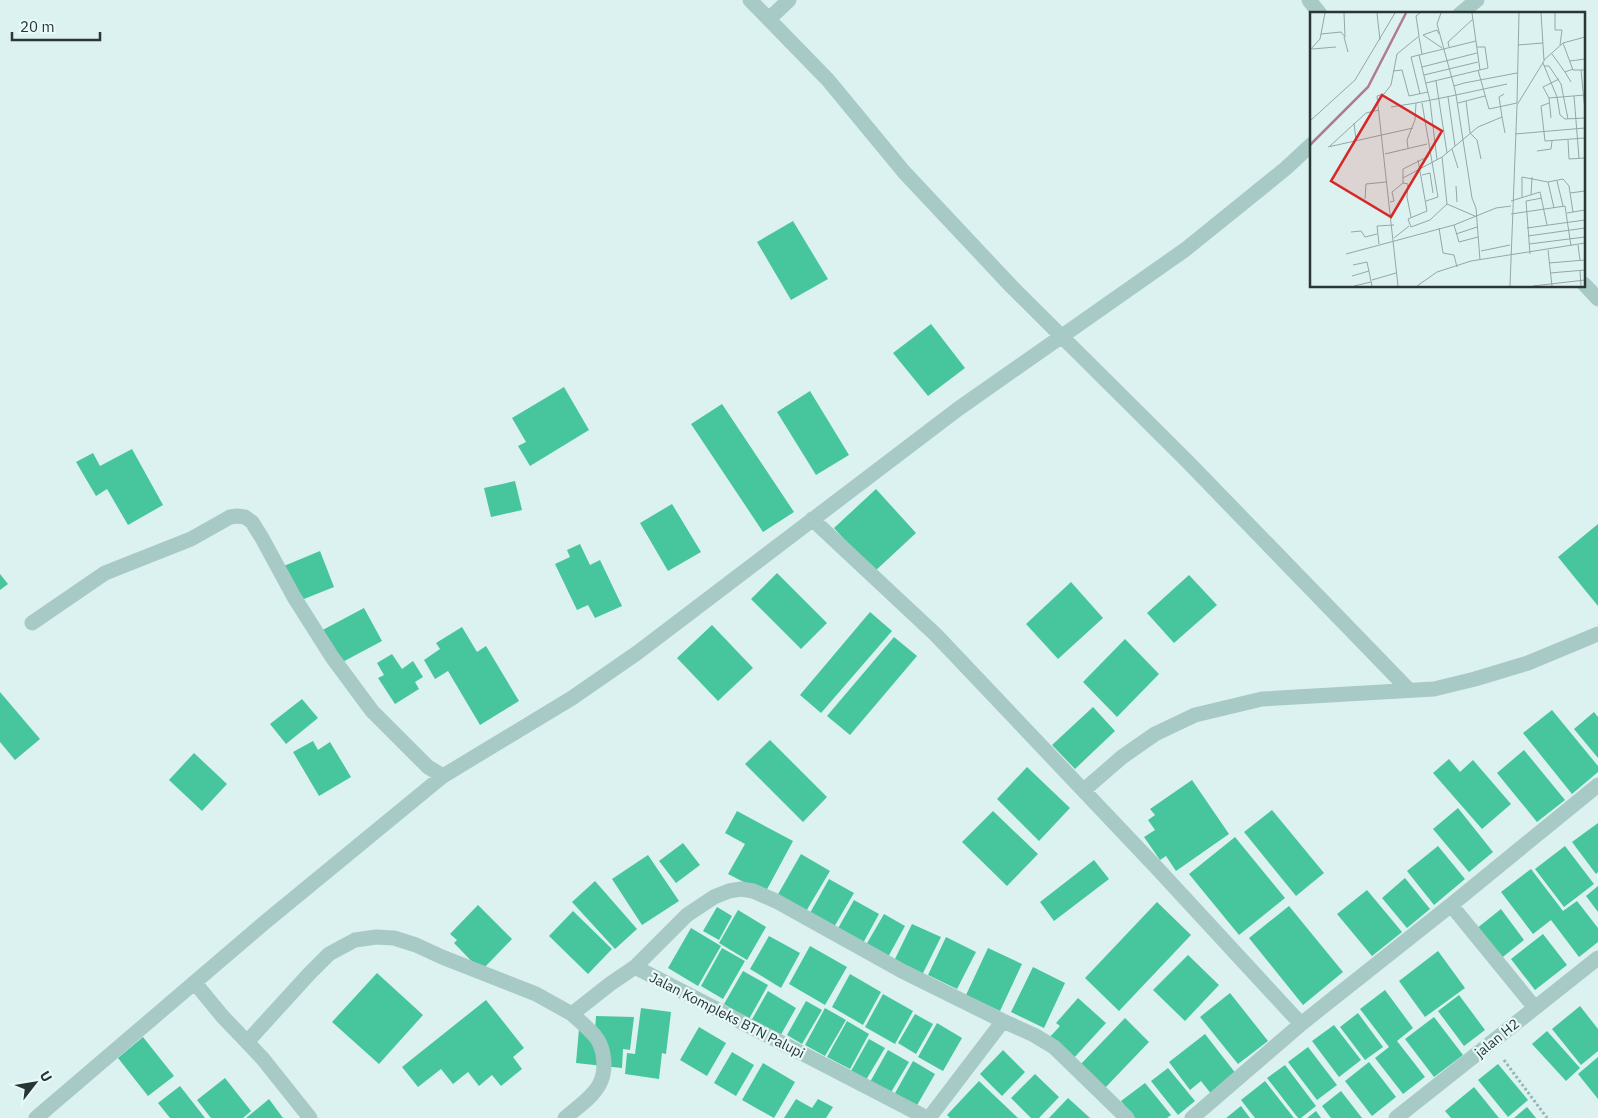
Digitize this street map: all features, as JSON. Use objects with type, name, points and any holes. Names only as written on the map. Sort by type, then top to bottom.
[{"type":"street","points":[[750,0],[828,80],[904,172],[1012,287],[1187,461],[1409,690]]},
{"type":"street","points":[[769,19],[789,0]]},
{"type":"street","points":[[1309,0],[1318,12]]},
{"type":"street","points":[[1462,12],[1477,0]]},
{"type":"street","points":[[36,1118],[264,923],[443,776],[572,698],[637,652],[958,409],[1186,249],[1285,169],[1310,146]]},
{"type":"street","points":[[1586,286],[1598,299]]},
{"type":"street","points":[[32,622],[105,573],[191,539],[230,517],[245,517],[252,522],[262,538],[294,597],[332,657],[372,711],[428,767],[443,776]]},
{"type":"street","points":[[812,519],[936,635],[1084,790],[1300,1024]]},
{"type":"street","points":[[1084,790],[1122,757],[1155,734],[1195,715],[1262,700],[1434,689],[1476,679],[1528,663],[1598,634]]},
{"type":"street","points":[[1192,1118],[1300,1024],[1451,905],[1598,785]]},
{"type":"street","points":[[635,967],[687,915],[714,897],[741,889],[753,891],[776,901],[902,971],[1034,1035],[1054,1048],[1127,1118]]},
{"type":"street","points":[[1451,905],[1535,1008]]},
{"type":"street","points":[[247,1042],[329,954],[355,940],[376,937],[394,938],[416,945],[536,994],[572,1014],[594,1035],[603,1052],[604,1062],[599,1085],[593,1093],[565,1118]]},
{"type":"street","name":"jalan H2","points":[[1396,1118],[1598,958]]},
{"type":"street","name":"Jalan Kompleks BTN Palupi","points":[[572,1014],[635,967],[928,1118]]},
{"type":"street","points":[[195,983],[223,1017],[263,1059],[310,1118]]},
{"type":"street","points":[[928,1118],[1003,1021]]},
{"type":"path","points":[[1492,1043],[1547,1118]]},
{"type":"building","points":[[793,221],[828,279],[791,300],[757,242]]},
{"type":"building","points":[[931,324],[965,368],[928,396],[893,353]]},
{"type":"building","points":[[564,387],[589,430],[530,466],[518,446],[526,442],[512,418]]},
{"type":"building","points":[[810,391],[849,455],[816,475],[777,412]]},
{"type":"building","points":[[722,404],[794,512],[763,532],[691,424]]},
{"type":"building","points":[[132,449],[163,505],[128,525],[107,489],[96,496],[76,462],[93,453],[100,466]]},
{"type":"building","points":[[515,481],[522,510],[491,517],[484,488]]},
{"type":"building","points":[[876,489],[916,533],[874,572],[834,528]]},
{"type":"building","points":[[672,504],[701,552],[668,571],[640,523]]},
{"type":"building","points":[[1598,524],[1598,606],[1558,557]]},
{"type":"building","points":[[580,544],[590,565],[600,560],[622,606],[595,618],[588,605],[577,610],[555,564],[570,557],[567,550]]},
{"type":"building","points":[[320,551],[334,587],[294,603],[279,568]]},
{"type":"building","points":[[777,573],[827,623],[801,649],[751,599]]},
{"type":"building","points":[[0,574],[8,584],[0,590]]},
{"type":"building","points":[[1189,575],[1217,605],[1174,643],[1147,613]]},
{"type":"building","points":[[1071,582],[1103,618],[1058,659],[1026,624]]},
{"type":"building","points":[[364,608],[382,641],[335,666],[317,633]]},
{"type":"building","points":[[870,612],[892,631],[821,713],[800,695]]},
{"type":"building","points":[[712,625],[753,668],[718,701],[677,658]]},
{"type":"building","points":[[462,627],[477,652],[486,646],[519,701],[480,725],[448,671],[435,679],[424,660],[440,649],[436,643]]},
{"type":"building","points":[[894,637],[917,656],[850,735],[827,716]]},
{"type":"building","points":[[1125,639],[1159,674],[1117,717],[1083,682]]},
{"type":"building","points":[[392,654],[402,669],[413,661],[423,677],[415,682],[419,689],[395,704],[378,678],[384,675],[377,663]]},
{"type":"building","points":[[0,692],[40,739],[15,760],[0,742]]},
{"type":"building","points":[[302,699],[318,718],[286,744],[270,724]]},
{"type":"building","points":[[1093,707],[1115,731],[1075,769],[1052,745]]},
{"type":"building","points":[[1552,710],[1598,766],[1598,772],[1572,794],[1523,733]]},
{"type":"building","points":[[1594,712],[1598,717],[1598,758],[1574,729]]},
{"type":"building","points":[[770,740],[827,797],[803,822],[745,764]]},
{"type":"building","points":[[313,741],[318,750],[330,742],[351,777],[319,796],[293,752]]},
{"type":"building","points":[[1524,750],[1565,800],[1537,822],[1497,773]]},
{"type":"building","points":[[194,753],[227,784],[202,811],[169,780]]},
{"type":"building","points":[[1449,759],[1460,772],[1473,760],[1511,804],[1482,829],[1433,773]]},
{"type":"building","points":[[1027,767],[1070,808],[1039,841],[997,799]]},
{"type":"building","points":[[1192,780],[1229,834],[1176,871],[1166,856],[1160,860],[1144,837],[1155,830],[1148,820],[1155,815],[1150,809]]},
{"type":"building","points":[[1458,808],[1493,852],[1469,872],[1433,829]]},
{"type":"building","points":[[1272,810],[1324,873],[1296,896],[1244,832]]},
{"type":"building","points":[[737,811],[793,841],[765,893],[728,874],[745,844],[725,833]]},
{"type":"building","points":[[993,811],[1038,854],[1007,886],[962,842]]},
{"type":"building","points":[[1598,823],[1598,872],[1596,874],[1572,842]]},
{"type":"building","points":[[1235,837],[1285,898],[1239,935],[1189,874]]},
{"type":"building","points":[[683,843],[700,865],[676,883],[659,861]]},
{"type":"building","points":[[1438,846],[1465,879],[1434,905],[1407,871]]},
{"type":"building","points":[[1565,846],[1594,884],[1564,907],[1535,869]]},
{"type":"building","points":[[801,854],[830,871],[805,913],[777,896]]},
{"type":"building","points":[[648,855],[679,901],[642,925],[612,879]]},
{"type":"building","points":[[1094,860],[1109,879],[1054,921],[1040,902]]},
{"type":"building","points":[[1531,869],[1563,911],[1577,901],[1598,928],[1598,942],[1579,957],[1551,920],[1533,934],[1501,892]]},
{"type":"building","points":[[1405,878],[1430,909],[1407,928],[1382,898]]},
{"type":"building","points":[[829,879],[854,893],[834,927],[810,913]]},
{"type":"building","points":[[595,881],[637,929],[615,949],[572,902]]},
{"type":"building","points":[[1598,886],[1598,912],[1586,896]]},
{"type":"building","points":[[1367,890],[1402,932],[1372,956],[1337,914]]},
{"type":"building","points":[[854,900],[879,914],[862,945],[837,930]]},
{"type":"building","points":[[1157,902],[1191,935],[1119,1011],[1085,978]]},
{"type":"building","points":[[478,905],[512,939],[481,971],[454,943],[457,940],[450,934]]},
{"type":"building","points":[[1289,906],[1343,972],[1303,1005],[1249,938]]},
{"type":"building","points":[[717,907],[732,916],[719,940],[703,931]]},
{"type":"building","points":[[1501,909],[1524,940],[1499,960],[1476,929]]},
{"type":"building","points":[[738,910],[766,927],[747,960],[719,943]]},
{"type":"building","points":[[573,911],[612,949],[588,974],[549,936]]},
{"type":"building","points":[[884,914],[905,926],[888,957],[866,945]]},
{"type":"building","points":[[912,924],[941,937],[922,975],[894,961]]},
{"type":"building","points":[[691,928],[721,946],[698,986],[668,968]]},
{"type":"building","points":[[1543,934],[1567,965],[1535,990],[1511,959]]},
{"type":"building","points":[[769,936],[800,953],[781,988],[750,969]]},
{"type":"building","points":[[946,937],[976,952],[957,989],[928,975]]},
{"type":"building","points":[[810,946],[847,967],[825,1005],[789,984]]},
{"type":"building","points":[[722,948],[745,961],[723,999],[701,986]]},
{"type":"building","points":[[988,948],[1022,964],[1000,1011],[966,995]]},
{"type":"building","points":[[1438,951],[1465,988],[1425,1017],[1399,981]]},
{"type":"building","points":[[1188,955],[1219,985],[1185,1021],[1153,990]]},
{"type":"building","points":[[1033,967],[1065,983],[1044,1028],[1011,1012]]},
{"type":"building","points":[[743,971],[768,985],[749,1019],[724,1004]]},
{"type":"building","points":[[377,973],[423,1015],[379,1064],[332,1022]]},
{"type":"building","points":[[850,974],[881,992],[863,1025],[832,1007]]},
{"type":"building","points":[[1385,990],[1413,1028],[1397,1041],[1425,1077],[1403,1094],[1375,1058],[1389,1047],[1360,1009]]},
{"type":"building","points":[[768,991],[796,1008],[779,1038],[751,1021]]},
{"type":"building","points":[[1230,993],[1268,1041],[1238,1064],[1200,1017]]},
{"type":"building","points":[[883,994],[913,1011],[895,1044],[865,1027]]},
{"type":"building","points":[[1459,995],[1485,1030],[1464,1046],[1438,1011]]},
{"type":"building","points":[[1078,998],[1106,1023],[1072,1060],[1048,1039],[1060,1026],[1056,1023]]},
{"type":"building","points":[[486,1000],[524,1048],[513,1057],[522,1069],[501,1086],[492,1075],[479,1086],[468,1072],[453,1084],[441,1069],[418,1087],[402,1067]]},
{"type":"building","points":[[806,1001],[822,1010],[802,1044],[787,1035]]},
{"type":"building","points":[[1580,1006],[1598,1029],[1598,1051],[1581,1065],[1552,1029]]},
{"type":"building","points":[[641,1008],[671,1012],[666,1054],[662,1053],[659,1079],[625,1074],[627,1053],[635,1054]]},
{"type":"building","points":[[825,1008],[846,1020],[825,1056],[805,1045]]},
{"type":"building","points":[[1358,1013],[1383,1047],[1365,1060],[1340,1027]]},
{"type":"building","points":[[915,1014],[933,1024],[916,1054],[898,1043]]},
{"type":"building","points":[[596,1016],[634,1017],[630,1050],[623,1049],[622,1068],[576,1063],[579,1029],[595,1030]]},
{"type":"building","points":[[1434,1017],[1463,1055],[1434,1077],[1405,1039]]},
{"type":"building","points":[[1125,1018],[1149,1042],[1104,1089],[1080,1065]]},
{"type":"building","points":[[847,1021],[869,1034],[850,1069],[827,1057]]},
{"type":"building","points":[[937,1023],[962,1038],[943,1071],[918,1057]]},
{"type":"building","points":[[1334,1025],[1361,1060],[1339,1077],[1312,1041]]},
{"type":"building","points":[[699,1027],[726,1043],[707,1076],[680,1060]]},
{"type":"building","points":[[1547,1031],[1580,1068],[1566,1081],[1532,1044]]},
{"type":"building","points":[[1205,1034],[1237,1075],[1212,1095],[1201,1081],[1190,1090],[1169,1062]]},
{"type":"building","points":[[143,1037],[174,1076],[148,1096],[118,1058]]},
{"type":"building","points":[[869,1039],[885,1048],[866,1080],[851,1071]]},
{"type":"building","points":[[1308,1047],[1337,1085],[1317,1100],[1288,1062]]},
{"type":"building","points":[[888,1050],[909,1062],[890,1094],[870,1082]]},
{"type":"building","points":[[1003,1050],[1025,1072],[1002,1096],[980,1074]]},
{"type":"building","points":[[732,1052],[754,1065],[736,1096],[714,1083]]},
{"type":"building","points":[[1598,1057],[1598,1099],[1578,1074]]},
{"type":"building","points":[[913,1061],[935,1074],[916,1107],[894,1095]]},
{"type":"building","points":[[1369,1062],[1396,1097],[1372,1116],[1345,1081]]},
{"type":"building","points":[[763,1063],[795,1082],[774,1118],[742,1100]]},
{"type":"building","points":[[1498,1064],[1528,1100],[1508,1117],[1478,1080]]},
{"type":"building","points":[[1285,1065],[1316,1106],[1301,1118],[1298,1118],[1267,1078]]},
{"type":"building","points":[[1168,1068],[1195,1101],[1178,1115],[1151,1081]]},
{"type":"building","points":[[1035,1074],[1059,1097],[1039,1118],[1031,1118],[1011,1098]]},
{"type":"building","points":[[225,1078],[251,1111],[243,1118],[211,1118],[197,1100]]},
{"type":"building","points":[[979,1081],[1018,1118],[950,1118],[947,1115]]},
{"type":"building","points":[[1265,1081],[1294,1118],[1255,1118],[1241,1100]]},
{"type":"building","points":[[1145,1083],[1171,1115],[1167,1118],[1135,1118],[1121,1101]]},
{"type":"building","points":[[180,1086],[205,1118],[170,1118],[158,1103]]},
{"type":"building","points":[[1474,1087],[1499,1118],[1451,1118],[1445,1111]]},
{"type":"building","points":[[1341,1091],[1362,1118],[1331,1118],[1322,1106]]},
{"type":"building","points":[[1068,1098],[1090,1118],[1049,1118]]},
{"type":"building","points":[[269,1099],[283,1118],[246,1118]]},
{"type":"building","points":[[796,1099],[812,1108],[818,1099],[833,1107],[826,1118],[784,1118]]},
{"type":"building","points":[[1241,1106],[1250,1118],[1226,1118]]},
{"type":"building","points":[[1527,1107],[1536,1118],[1514,1118]]},
{"type":"building","points":[[1316,1111],[1321,1118],[1307,1118]]}]
